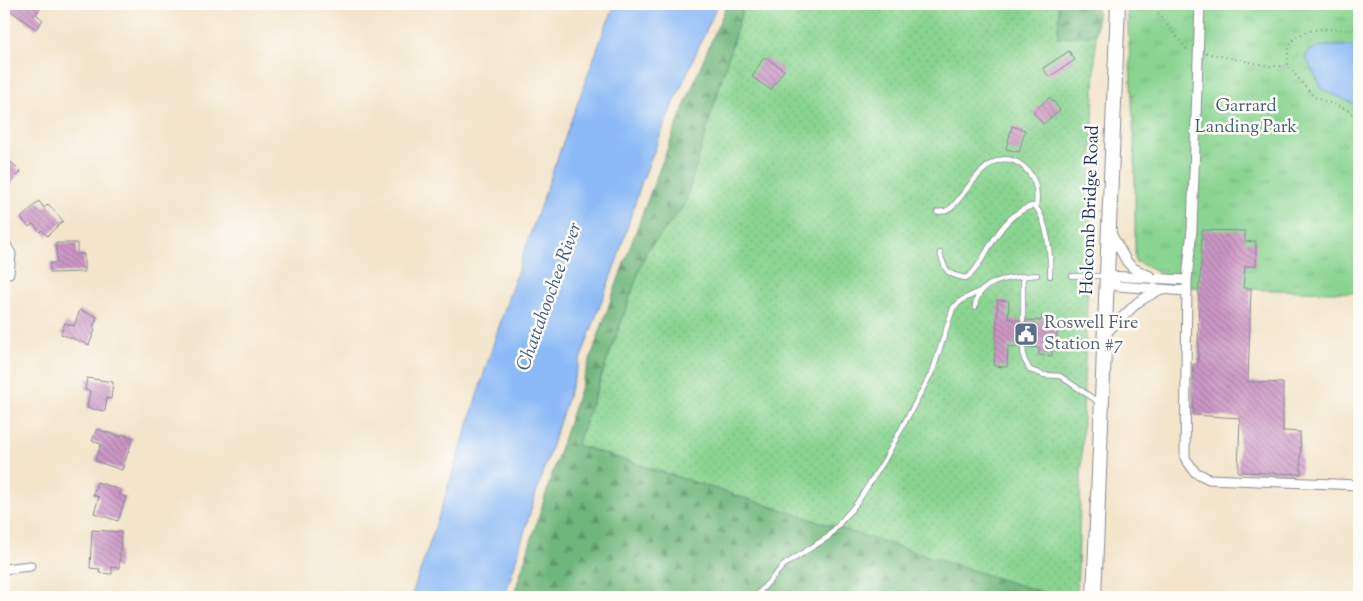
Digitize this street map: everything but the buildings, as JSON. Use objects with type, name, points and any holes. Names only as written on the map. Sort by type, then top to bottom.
[{"type":"main road","name":"Holcomb Bridge Road","points":[[1094,597],[1118,4]]},
{"type":"street","points":[[1200,4],[1192,229],[1187,280],[1185,458],[1195,472],[1209,479],[1359,484]]},
{"type":"street","points":[[1109,229],[1127,262],[1133,268],[1155,279]]},
{"type":"street","points":[[4,241],[11,254],[10,273]]},
{"type":"street","points":[[1108,276],[1187,280]]},
{"type":"street","points":[[1108,276],[1117,286],[1187,291]]},
{"type":"street","points":[[1105,334],[1138,302],[1160,289]]},
{"type":"street","points":[[4,569],[30,566]]},
{"type":"lane","points":[[937,212],[946,211],[951,208],[985,168],[997,160],[1006,159],[1021,165],[1032,177],[1038,195],[1036,207],[1043,220],[1048,242],[1051,263],[1050,276]]},
{"type":"lane","points":[[940,253],[950,276],[966,278],[974,273],[1002,229],[1016,213],[1032,206],[1036,207]]},
{"type":"lane","points":[[755,597],[784,565],[828,536],[857,503],[884,461],[933,370],[953,308],[962,300],[999,280],[1037,275]]},
{"type":"lane","points":[[1023,276],[1023,320]]},
{"type":"lane","points":[[1072,276],[1108,276]]},
{"type":"lane","points":[[975,307],[978,295],[984,289]]},
{"type":"lane","points":[[1023,347],[1024,358],[1030,370],[1044,375],[1060,376],[1103,405]]},
{"type":"path","points":[[1158,13],[1189,52],[1208,52],[1269,66],[1288,66]]},
{"type":"path","points":[[1359,31],[1330,28],[1305,32],[1292,42],[1289,48],[1288,66],[1314,96],[1346,110],[1359,119]]},
{"type":"green space","points":[[727,4],[744,4],[684,206],[646,252],[577,445],[1057,597],[513,597],[570,418],[613,294],[668,148]]},
{"type":"green space","points":[[744,4],[1059,4],[1058,38],[1096,34],[1077,597],[1056,597],[577,445],[646,252],[684,206]]},
{"type":"green space","points":[[1059,4],[1098,4],[1096,34],[1058,38]]},
{"type":"green space","name":"Garrard Landing Park","points":[[1127,4],[1359,4],[1359,293],[1187,287],[1135,261],[1135,161]]},
{"type":"water","name":"Chattahoochee River","points":[[616,4],[718,4],[667,118],[641,184],[617,260],[580,360],[533,503],[505,597],[411,597],[520,262],[606,25]]},
{"type":"water","points":[[1324,46],[1359,46],[1359,108],[1355,104],[1323,90],[1305,57],[1309,50]]},
{"type":"place","name":"Roswell Fire Station #7","points":[[1026,334]]}]
